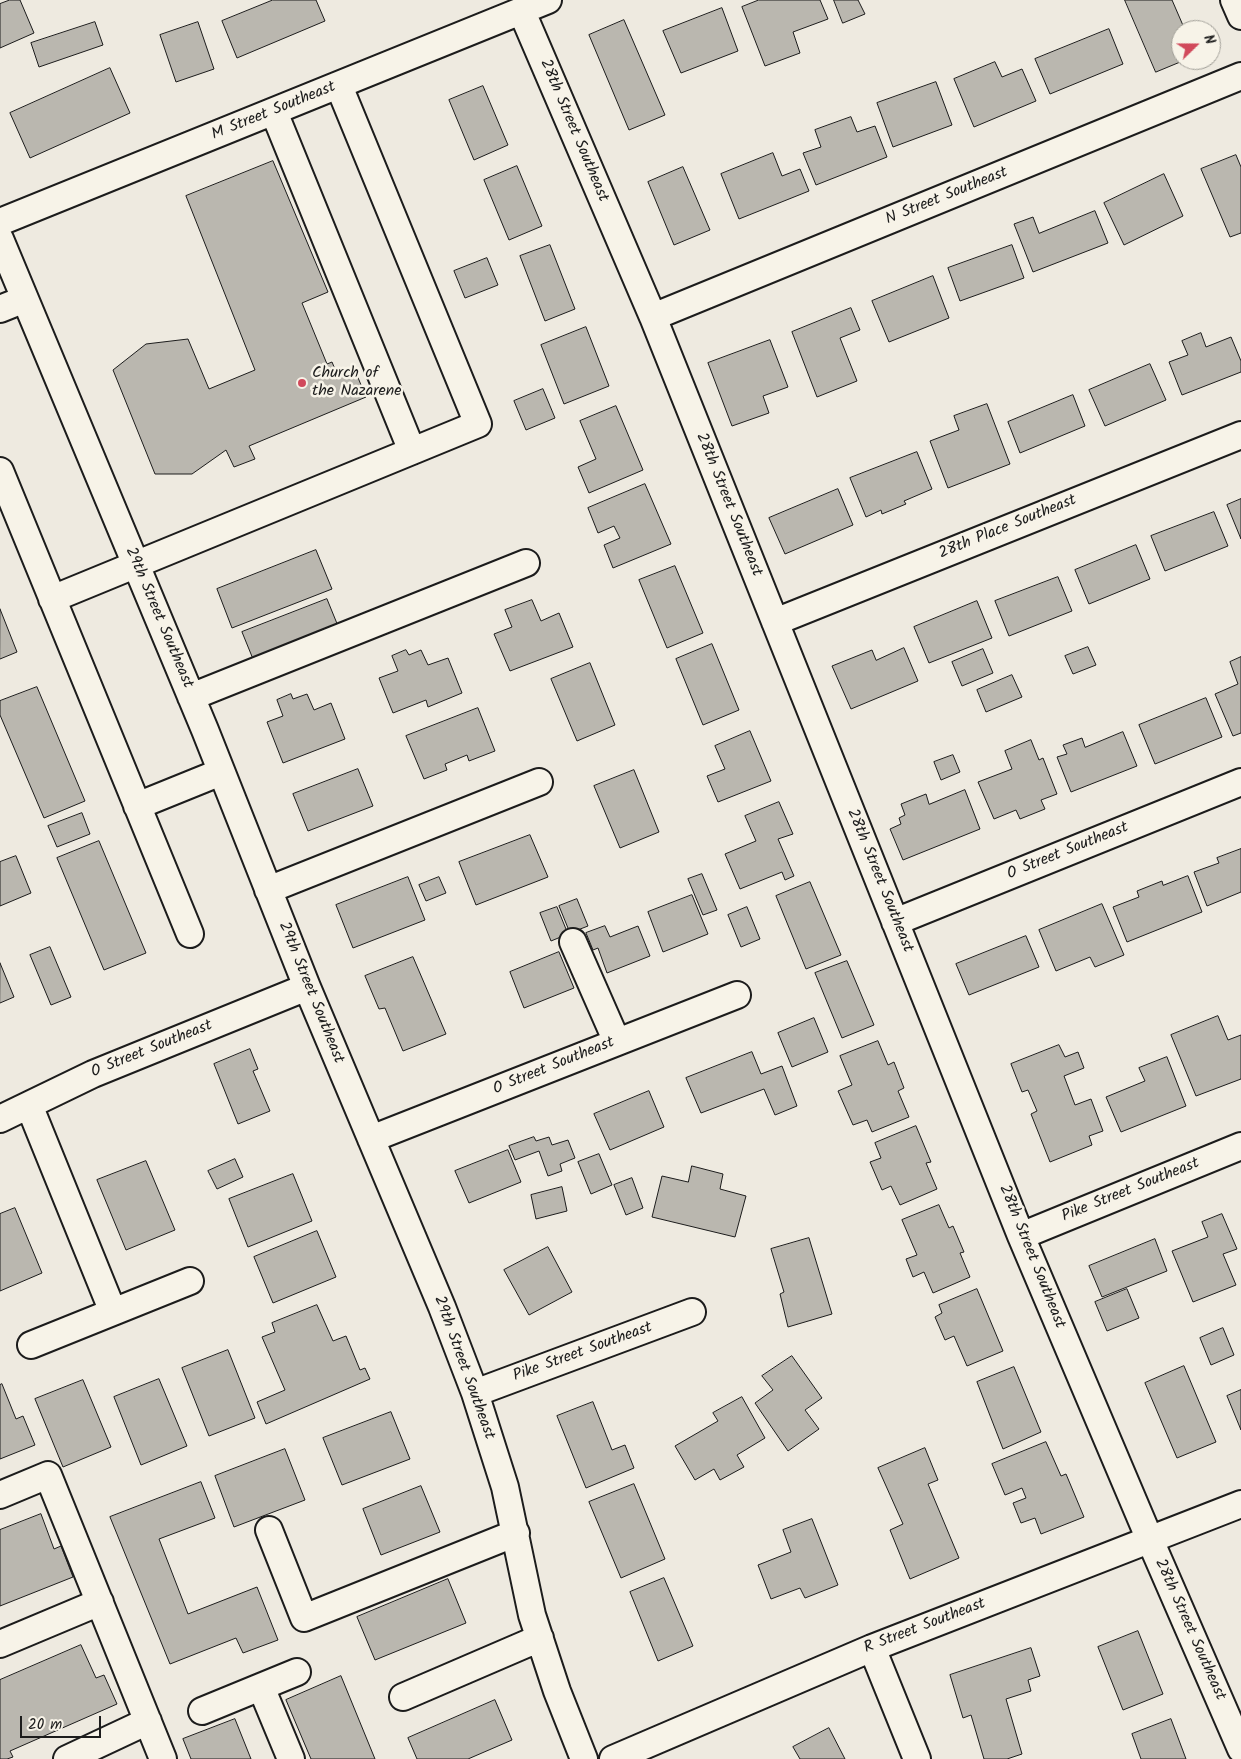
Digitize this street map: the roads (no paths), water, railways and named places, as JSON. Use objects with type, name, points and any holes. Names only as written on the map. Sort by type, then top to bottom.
[{"type":"street","name":"M Street Southeast","points":[[0,222],[548,0]]},
{"type":"street","points":[[1234,0],[1241,16]]},
{"type":"street","name":"28th Street Southeast","points":[[522,12],[653,318],[1021,1236],[1241,1748]]},
{"type":"street","name":"N Street Southeast","points":[[653,318],[1241,76]]},
{"type":"street","points":[[52,598],[478,424],[339,86]]},
{"type":"street","points":[[274,112],[412,451]]},
{"type":"street","name":"29th Street Southeast","points":[[0,239],[136,564],[307,987],[442,1307],[475,1393],[505,1487],[532,1615],[557,1691],[584,1759]]},
{"type":"street","points":[[0,309],[25,299]]},
{"type":"street","name":"28th Place Southeast","points":[[775,622],[1241,435]]},
{"type":"street","points":[[0,471],[190,934]]},
{"type":"street","points":[[190,697],[526,563]]},
{"type":"street","points":[[137,806],[221,772]]},
{"type":"street","points":[[268,890],[539,782]]},
{"type":"street","name":"O Street Southeast","points":[[895,922],[1241,782]]},
{"type":"street","points":[[574,942],[617,1042]]},
{"type":"street","name":"O Street Southeast","points":[[0,1119],[93,1074],[307,987]]},
{"type":"street","name":"O Street Southeast","points":[[371,1139],[736,995]]},
{"type":"street","points":[[29,1105],[112,1312]]},
{"type":"street","name":"Pike Street Southeast","points":[[1021,1236],[1241,1146]]},
{"type":"street","points":[[31,1345],[190,1281]]},
{"type":"street","name":"Pike Street Southeast","points":[[475,1393],[692,1312]]},
{"type":"street","points":[[0,1495],[48,1475],[163,1759]]},
{"type":"street","name":"R Street Southeast","points":[[613,1759],[872,1648],[1241,1504]]},
{"type":"street","points":[[270,1530],[304,1618],[516,1532]]},
{"type":"street","points":[[0,1644],[100,1602]]},
{"type":"street","points":[[403,1698],[540,1638]]},
{"type":"street","points":[[872,1648],[917,1759]]},
{"type":"street","points":[[202,1711],[297,1672]]},
{"type":"street","points":[[261,1686],[290,1759]]},
{"type":"street","points":[[67,1759],[148,1721]]},
{"type":"place","name":"Church of the Nazarene","points":[[302,383]]}]
